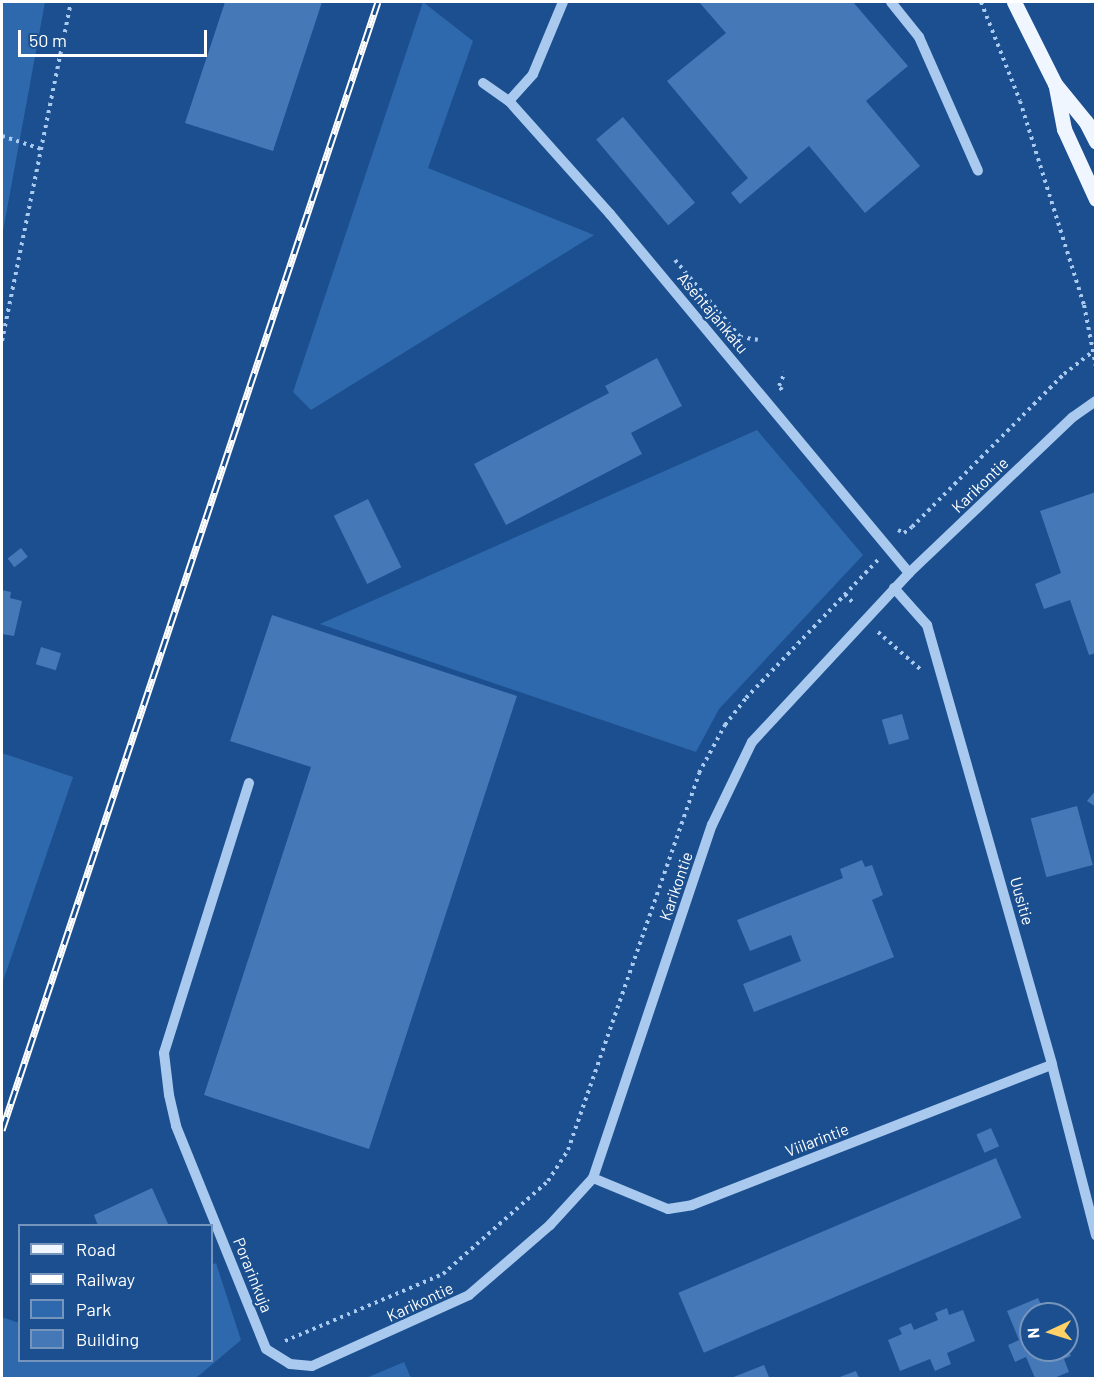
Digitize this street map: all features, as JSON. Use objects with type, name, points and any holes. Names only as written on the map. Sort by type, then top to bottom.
[{"type":"main road","points":[[1014,2],[1055,84],[1086,122],[1095,142]]},
{"type":"main road","points":[[1055,84],[1064,129],[1095,199]]},
{"type":"street","points":[[509,101],[533,74],[563,2]]},
{"type":"street","points":[[891,2],[919,37],[978,171]]},
{"type":"street","name":"Asentajankatu","points":[[483,83],[509,101],[637,246],[909,573]]},
{"type":"street","name":"Karikontie","points":[[266,1349],[290,1364],[312,1366],[469,1295],[550,1225],[593,1178],[712,825],[752,742],[775,714],[909,573],[1073,417],[1095,401]]},
{"type":"street","name":"Uusitie","points":[[894,588],[927,625],[1052,1065],[1095,1235]]},
{"type":"street","name":"Porarinkuja","points":[[249,783],[164,1053],[168,1095],[192,1166],[266,1349]]},
{"type":"street","name":"Viilarintie","points":[[593,1178],[668,1209],[692,1205],[1052,1065]]},
{"type":"path","points":[[2,340],[71,2]]},
{"type":"path","points":[[981,2],[1020,101],[1084,305],[1090,353],[1095,367]]},
{"type":"path","points":[[2,136],[41,150]]},
{"type":"path","points":[[675,260],[740,337],[758,340]]},
{"type":"path","points":[[896,529],[904,533],[912,527],[1064,374],[1090,353]]},
{"type":"path","points":[[785,372],[779,386],[787,395]]},
{"type":"path","points":[[266,1349],[443,1274],[548,1181],[568,1150],[699,773],[725,725],[746,698],[879,559]]},
{"type":"path","points":[[845,594],[856,606]]},
{"type":"path","points":[[878,632],[922,672]]},
{"type":"green space","points":[[45,2],[3,231],[2,236],[2,3]]},
{"type":"green space","points":[[423,2],[473,41],[428,168],[594,235],[311,410],[293,392]]},
{"type":"green space","points":[[757,430],[863,555],[719,709],[696,752],[320,624]]},
{"type":"green space","points":[[2,753],[73,777],[2,984]]},
{"type":"green space","points":[[216,1263],[241,1340],[196,1378],[2,1378],[2,1317],[18,1323],[18,1362],[213,1362],[213,1264]]},
{"type":"green space","points":[[404,1362],[411,1378],[366,1378]]},
{"type":"building","points":[[225,2],[322,2],[273,151],[185,123]]},
{"type":"building","points":[[699,2],[853,2],[908,66],[866,101],[920,166],[865,213],[809,146],[740,204],[731,193],[748,178],[667,81],[726,33]]},
{"type":"building","points":[[623,117],[695,203],[668,225],[596,139]]},
{"type":"building","points":[[657,358],[682,406],[631,433],[642,454],[506,525],[474,464],[609,393],[605,386]]},
{"type":"building","points":[[1096,492],[1096,653],[1089,655],[1070,600],[1044,609],[1035,584],[1061,573],[1040,511]]},
{"type":"building","points":[[368,499],[401,567],[367,584],[334,516]]},
{"type":"building","points":[[21,548],[28,557],[14,567],[8,558]]},
{"type":"building","points":[[2,590],[11,592],[10,598],[22,601],[14,636],[2,634]]},
{"type":"building","points":[[272,615],[517,696],[369,1149],[204,1095],[311,767],[230,741]]},
{"type":"building","points":[[41,647],[61,653],[56,670],[36,664]]},
{"type":"building","points":[[902,714],[909,739],[889,745],[882,720]]},
{"type":"building","points":[[1096,790],[1096,807],[1087,801]]},
{"type":"building","points":[[1077,806],[1093,865],[1046,877],[1031,818]]},
{"type":"building","points":[[862,860],[865,867],[872,865],[883,895],[872,900],[894,957],[754,1012],[743,984],[801,961],[791,935],[750,951],[737,920],[843,878],[840,869]]},
{"type":"building","points":[[991,1128],[999,1146],[985,1153],[976,1135]]},
{"type":"building","points":[[996,1158],[1021,1218],[704,1353],[678,1293]]},
{"type":"building","points":[[152,1188],[168,1224],[97,1224],[94,1215]]},
{"type":"building","points":[[1038,1298],[1040,1302],[1028,1302]]},
{"type":"building","points":[[1019,1306],[1019,1340],[1007,1311]]},
{"type":"building","points":[[947,1308],[949,1315],[963,1310],[975,1341],[947,1353],[951,1364],[935,1371],[930,1359],[900,1371],[888,1340],[902,1334],[899,1328],[911,1323],[914,1330],[938,1320],[935,1313]]},
{"type":"building","points":[[1019,1340],[1019,1360],[1015,1362],[1008,1345]]},
{"type":"building","points":[[1028,1362],[1065,1362],[1069,1372],[1054,1378],[1035,1378]]},
{"type":"building","points":[[764,1365],[769,1377],[731,1378]]},
{"type":"building","points":[[856,1371],[859,1378],[837,1378]]},
{"type":"railway","points":[[2,1130],[378,2]]}]
